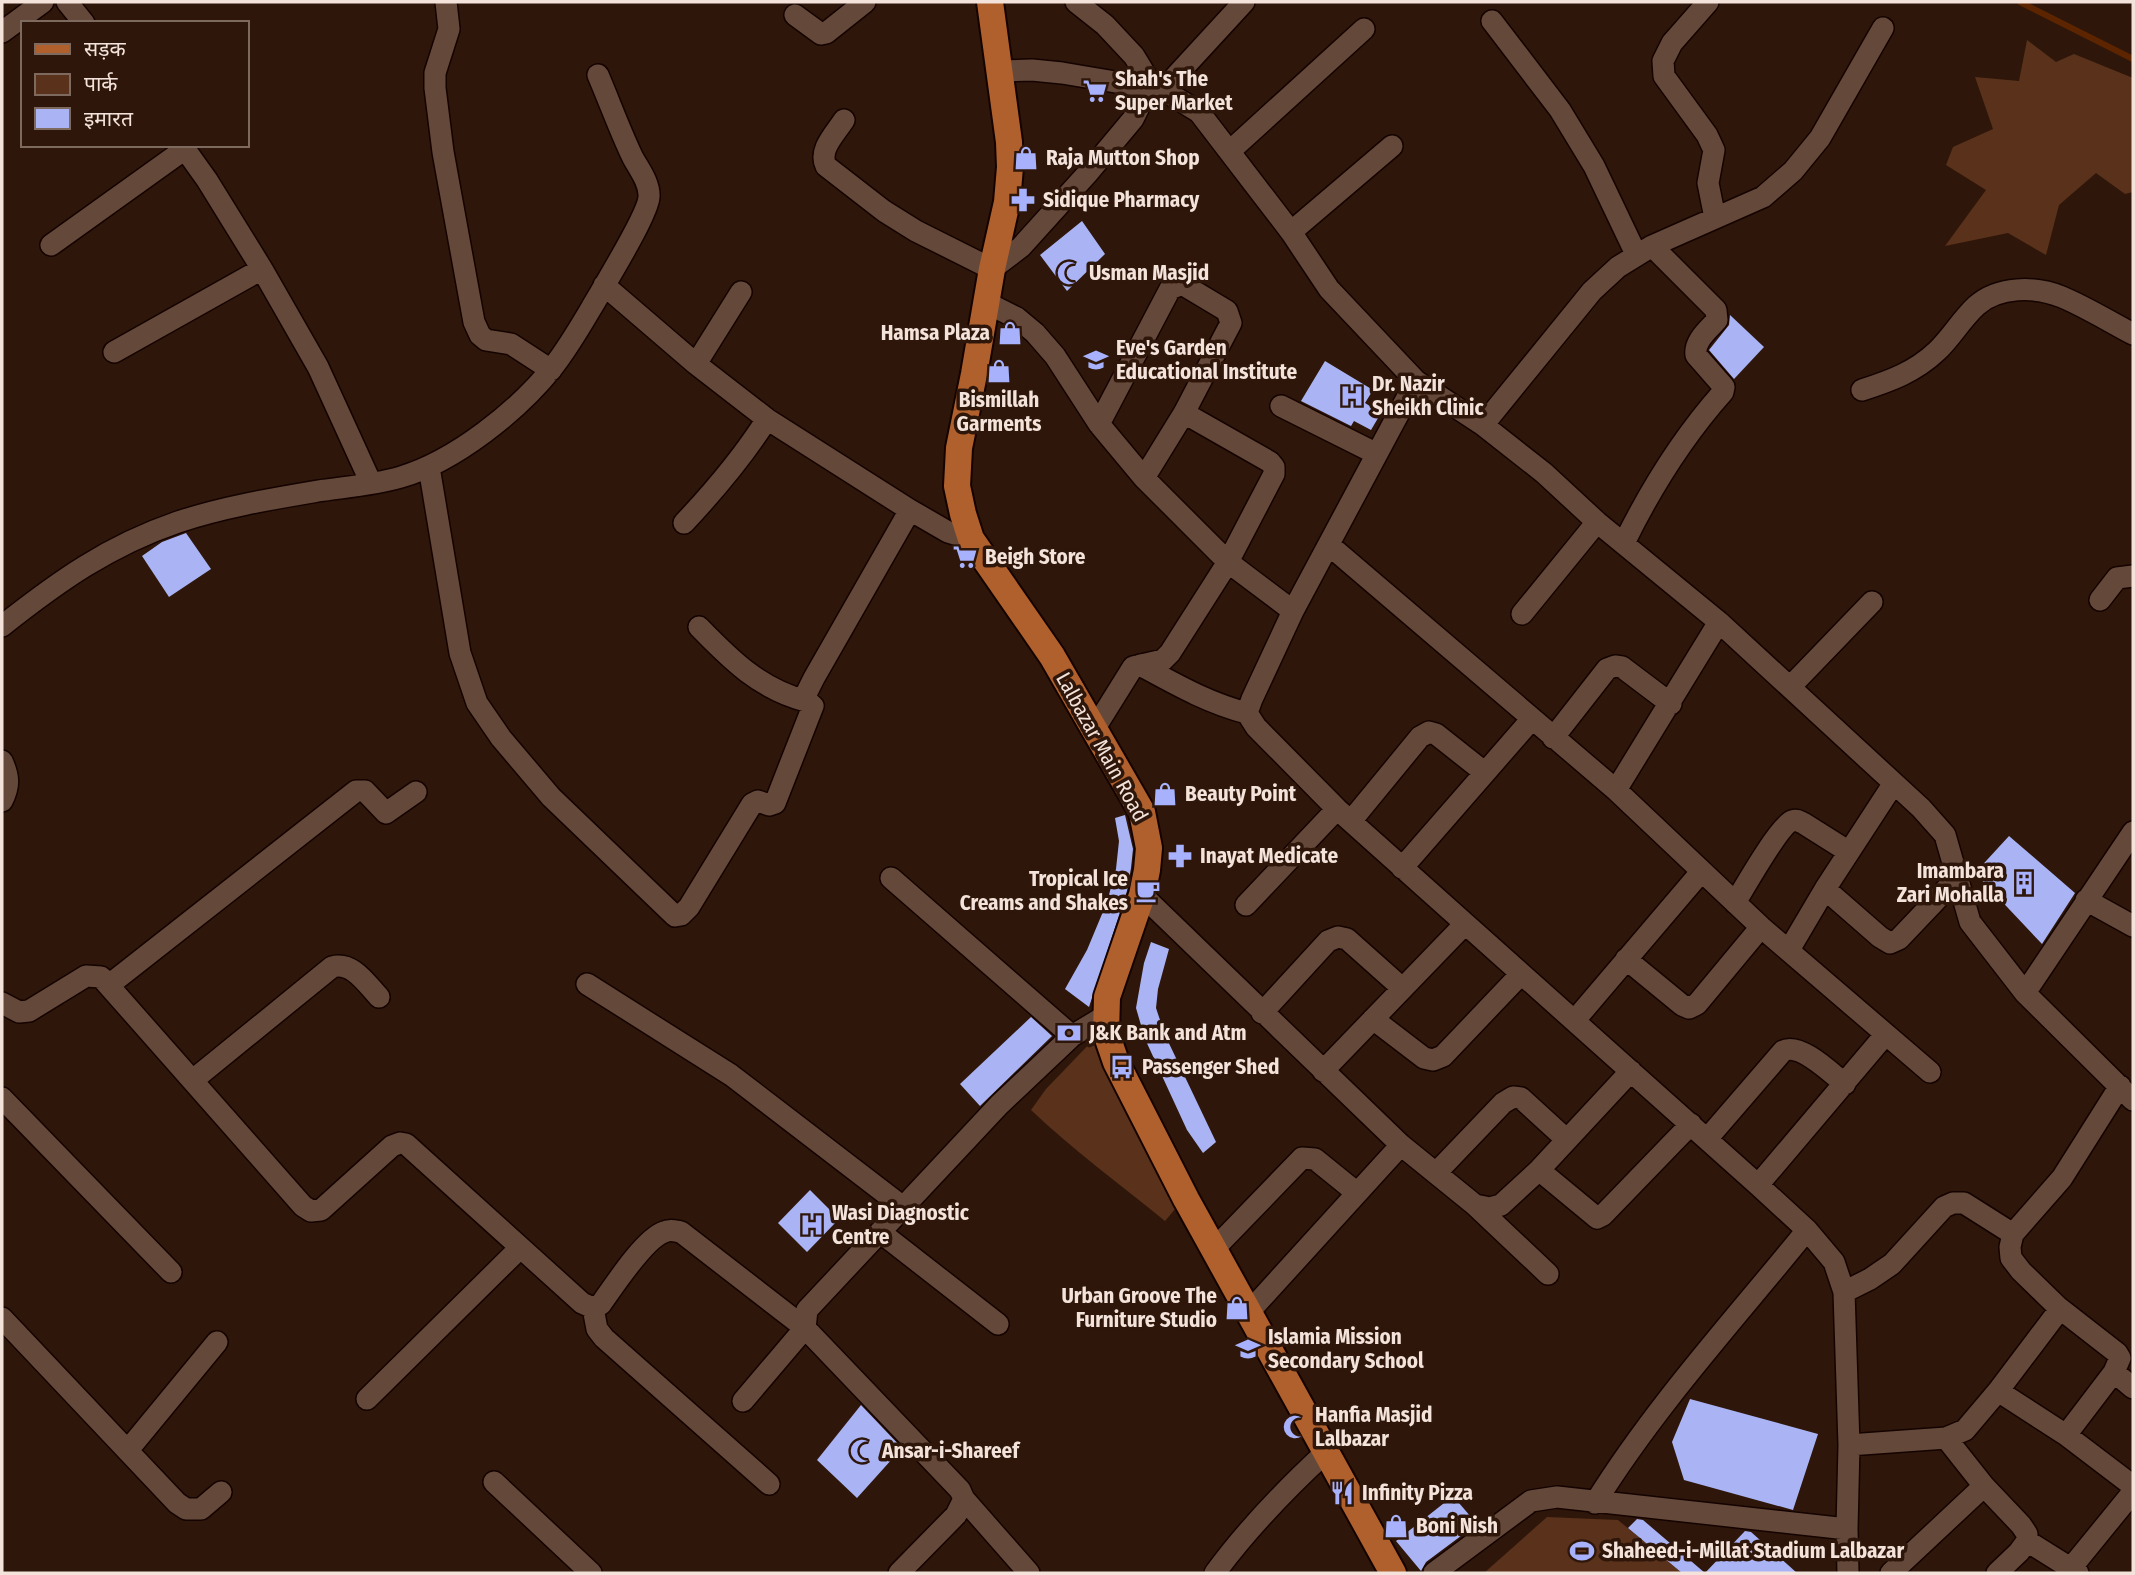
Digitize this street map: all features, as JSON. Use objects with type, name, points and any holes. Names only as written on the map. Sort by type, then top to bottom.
[{"type":"main road","name":"Lalbazar Main Road","points":[[987,6],[1000,71],[1010,167],[1007,202],[959,448],[957,486],[971,538],[1052,656],[1142,812],[1149,848],[1142,895],[1107,997],[1106,1033],[1115,1062],[1214,1249],[1393,1573]]},
{"type":"street","points":[[2,32],[43,2]]},
{"type":"street","points":[[66,2],[82,21]]},
{"type":"street","points":[[446,2],[449,29],[435,73],[435,88],[443,152],[474,322],[480,335],[486,340],[511,344],[551,370]]},
{"type":"street","points":[[795,15],[821,34],[827,33],[865,2]]},
{"type":"street","points":[[1076,2],[1105,24],[1134,57],[1156,90]]},
{"type":"street","points":[[844,120],[823,152],[826,166],[884,211],[916,231],[992,269],[1021,247],[1087,174],[1156,90],[1244,2]]},
{"type":"street","points":[[1708,2],[1672,43],[1663,61],[1664,76],[1707,135],[1714,150],[1708,183],[1716,218]]},
{"type":"street","points":[[1492,21],[1560,110],[1644,250],[1716,310],[1717,320],[1695,349],[1696,355],[1724,387],[1723,392],[1696,422],[1671,458],[1624,543]]},
{"type":"street","points":[[1483,425],[1592,291],[1644,250],[1763,197],[1793,171],[1821,138],[1883,28]]},
{"type":"street","points":[[1230,151],[1364,29]]},
{"type":"street","points":[[1000,71],[1062,73],[1156,90],[1199,112],[1291,232],[1329,289],[1416,382],[1483,425],[1544,473],[1597,522],[1719,622],[1921,808],[1945,835],[1970,922],[2025,993],[2127,1093],[2062,1178],[2013,1234],[2010,1247],[2011,1258],[2058,1307],[2120,1358],[2114,1372],[2066,1435]]},
{"type":"street","points":[[2,626],[62,579],[132,540],[179,522],[267,499],[399,478],[429,467],[479,435],[515,406],[551,370],[569,346],[644,211],[649,196],[646,182],[598,75]]},
{"type":"street","points":[[1291,232],[1392,146]]},
{"type":"street","points":[[51,246],[184,147],[262,269],[318,367],[371,483]]},
{"type":"street","points":[[114,352],[262,269]]},
{"type":"street","points":[[1099,424],[1170,289],[1182,284],[1227,312],[1231,323],[1184,413],[1144,478]]},
{"type":"street","points":[[604,285],[696,364],[767,419],[910,510],[948,532],[971,538]]},
{"type":"street","points":[[1862,390],[1895,380],[1919,365],[1938,350],[1974,307],[2000,292],[2043,291],[2063,297],[2133,334]]},
{"type":"street","points":[[696,364],[741,292]]},
{"type":"street","points":[[987,303],[1017,318],[1035,333],[1055,356],[1099,424],[1144,478],[1228,562],[1293,611]]},
{"type":"street","points":[[1247,713],[1293,611],[1416,382]]},
{"type":"street","points":[[1282,406],[1377,454]]},
{"type":"street","points":[[1095,728],[1133,667],[1163,660],[1170,653],[1228,562],[1274,474],[1274,467],[1270,462],[1184,413]]},
{"type":"street","points":[[684,523],[724,480],[767,419]]},
{"type":"street","points":[[429,467],[460,653],[477,703],[500,738],[551,797],[675,916],[681,915],[689,908],[752,804],[758,801],[769,805],[775,803],[813,706],[753,678],[699,627]]},
{"type":"street","points":[[806,701],[804,698],[814,678],[910,510]]},
{"type":"street","points":[[1522,614],[1597,522]]},
{"type":"street","points":[[1329,545],[1616,790],[1761,927],[1930,1072]]},
{"type":"street","points":[[2100,600],[2117,578],[2133,576]]},
{"type":"street","points":[[1791,686],[1872,602]]},
{"type":"street","points":[[1616,790],[1719,622]]},
{"type":"street","points":[[1140,665],[1197,696],[1247,713],[1263,735],[1344,815],[1464,925],[1699,1131],[1807,1230],[1834,1262],[1844,1292],[1849,1445],[1849,1573]]},
{"type":"street","points":[[1553,738],[1607,669],[1615,666],[1622,667],[1671,704]]},
{"type":"street","points":[[1402,868],[1531,719]]},
{"type":"street","points":[[1246,905],[1344,815],[1420,737],[1429,732],[1437,734],[1484,772]]},
{"type":"street","points":[[2,761],[9,786],[2,801]]},
{"type":"street","points":[[1789,950],[1894,783]]},
{"type":"street","points":[[109,985],[356,791],[365,791],[386,813],[416,792]]},
{"type":"street","points":[[1735,903],[1790,822],[1797,820],[1803,823],[1849,852]]},
{"type":"street","points":[[2025,993],[2133,832]]},
{"type":"street","points":[[1574,1020],[1700,872]]},
{"type":"street","points":[[891,878],[1072,1036]]},
{"type":"street","points":[[1825,889],[1890,943],[1899,939],[1956,879]]},
{"type":"street","points":[[1142,895],[1401,1144],[1475,1205],[1548,1274]]},
{"type":"street","points":[[2086,901],[2133,926]]},
{"type":"street","points":[[1323,1071],[1464,925]]},
{"type":"street","points":[[1626,959],[1689,1008],[1697,1004],[1761,927]]},
{"type":"street","points":[[1262,1013],[1328,941],[1338,937],[1347,939],[1402,988]]},
{"type":"street","points":[[193,1080],[332,967],[341,964],[351,968],[379,997]]},
{"type":"street","points":[[1373,1019],[1424,1058],[1433,1060],[1443,1056],[1521,974]]},
{"type":"street","points":[[2,1003],[19,1012],[29,1011],[86,976],[101,977],[303,1206],[311,1211],[321,1210],[392,1146],[406,1144],[582,1303],[593,1308]]},
{"type":"street","points":[[587,984],[731,1076],[903,1207]]},
{"type":"street","points":[[743,1401],[805,1328],[807,1310],[903,1207],[999,1105],[1072,1036],[1105,1016]]},
{"type":"street","points":[[1758,1185],[1885,1035]]},
{"type":"street","points":[[1539,1170],[1597,1218],[1699,1131],[1783,1051],[1789,1048],[1799,1049],[1845,1084]]},
{"type":"street","points":[[1475,1205],[1490,1208],[1501,1205],[1539,1170],[1631,1071]]},
{"type":"street","points":[[1436,1173],[1503,1103],[1513,1097],[1521,1098],[1567,1140]]},
{"type":"street","points":[[2,1098],[171,1272]]},
{"type":"street","points":[[1249,1312],[1401,1144]]},
{"type":"street","points":[[1214,1249],[1291,1166],[1302,1158],[1315,1159],[1357,1193]]},
{"type":"street","points":[[1844,1292],[1892,1264],[1944,1207],[1953,1203],[1964,1203],[2013,1234]]},
{"type":"street","points":[[593,1308],[601,1304],[636,1256],[655,1237],[673,1230],[691,1238],[805,1328],[960,1490],[964,1499],[1029,1573]]},
{"type":"street","points":[[1595,1503],[1618,1466],[1695,1366],[1807,1230]]},
{"type":"street","points":[[880,1232],[998,1324]]},
{"type":"street","points":[[367,1399],[520,1248]]},
{"type":"street","points":[[1849,1445],[1946,1438],[1965,1430],[2057,1313],[2058,1307]]},
{"type":"street","points":[[593,1308],[597,1329],[604,1338],[769,1484]]},
{"type":"street","points":[[2,1318],[177,1503],[187,1509],[201,1510],[221,1492]]},
{"type":"street","points":[[128,1450],[217,1342]]},
{"type":"street","points":[[2114,1372],[2133,1388]]},
{"type":"street","points":[[1998,1391],[2066,1435],[2133,1486]]},
{"type":"street","points":[[1946,1438],[2027,1534],[2027,1541],[2019,1552],[1997,1573]]},
{"type":"street","points":[[1215,1573],[1269,1505],[1326,1452]]},
{"type":"street","points":[[494,1482],[591,1573]]},
{"type":"street","points":[[1891,1573],[1984,1486]]},
{"type":"street","points":[[2027,1541],[2074,1571],[2133,1492]]},
{"type":"street","points":[[1434,1573],[1531,1501],[1557,1497],[1847,1529]]},
{"type":"street","points":[[899,1573],[956,1515],[964,1499]]},
{"type":"green space","points":[[2027,40],[2056,62],[2074,54],[2133,78],[2133,192],[2125,194],[2096,173],[2059,205],[2046,255],[2008,233],[1945,246],[1986,190],[1946,165],[1953,147],[1993,129],[1975,77],[2019,81]]},
{"type":"green space","points":[[1097,1036],[1181,1202],[1165,1221],[1031,1110],[1046,1089]]},
{"type":"green space","name":"Shaheed-i-Millat Stadium Lalbazar","points":[[1547,1517],[1618,1520],[1682,1573],[1484,1573]]},
{"type":"building","name":"Usman Masjid","points":[[1082,221],[1105,254],[1067,291],[1040,255]]},
{"type":"building","points":[[1730,315],[1764,347],[1734,379],[1709,350],[1729,325]]},
{"type":"building","points":[[1325,361],[1373,390],[1365,403],[1381,413],[1371,430],[1354,421],[1351,426],[1301,401]]},
{"type":"building","points":[[186,533],[211,569],[169,597],[142,556],[162,542]]},
{"type":"building","points":[[1125,815],[1133,849],[1127,891],[1089,1007],[1065,989],[1087,950],[1107,902],[1116,869],[1119,841],[1115,818]]},
{"type":"building","name":"Imambara Zari Mohalla","points":[[2009,836],[2075,893],[2042,944],[1975,873]]},
{"type":"building","points":[[1151,942],[1169,949],[1158,989],[1156,1008],[1165,1035],[1216,1142],[1203,1153],[1187,1130],[1145,1039],[1136,1008],[1144,963]]},
{"type":"building","points":[[1031,1017],[1052,1036],[980,1106],[960,1084]]},
{"type":"building","points":[[810,1190],[839,1219],[807,1252],[778,1223]]},
{"type":"building","points":[[1690,1399],[1818,1434],[1793,1510],[1684,1480],[1672,1442]]},
{"type":"building","name":"Ansar-i-Shareef","points":[[861,1405],[902,1448],[857,1498],[817,1460]]},
{"type":"building","points":[[1453,1496],[1477,1524],[1426,1562],[1421,1571],[1396,1541]]},
{"type":"building","points":[[1637,1519],[1643,1520],[1705,1573],[1682,1573],[1628,1528]]},
{"type":"building","points":[[1745,1531],[1751,1532],[1797,1573],[1705,1573]]},
{"type":"waterway","points":[[2020,2],[2133,59]]},
{"type":"place","name":"Shah's The Super Market","points":[[1095,91]]},
{"type":"place","name":"Raja Mutton Shop","points":[[1026,158]]},
{"type":"place","name":"Sidique Pharmacy","points":[[1023,200]]},
{"type":"place","name":"Usman Masjid","points":[[1069,273]]},
{"type":"place","name":"Hamsa Plaza","points":[[1010,333]]},
{"type":"place","name":"Eve's Garden Educational Institute","points":[[1096,360]]},
{"type":"place","name":"Bismillah Garments","points":[[999,371]]},
{"type":"place","name":"Dr. Nazir Sheikh Clinic","points":[[1352,396]]},
{"type":"place","name":"Beigh Store","points":[[965,557]]},
{"type":"place","name":"Beauty Point","points":[[1165,794]]},
{"type":"place","name":"Inayat Medicate","points":[[1180,856]]},
{"type":"place","name":"Imambara Zari Mohalla","points":[[2024,883]]},
{"type":"place","name":"Tropical Ice Creams and Shakes","points":[[1148,891]]},
{"type":"place","name":"J&K Bank and Atm","points":[[1069,1033]]},
{"type":"place","name":"Passenger Shed","points":[[1122,1067]]},
{"type":"place","name":"Wasi Diagnostic Centre","points":[[812,1225]]},
{"type":"place","name":"Urban Groove The Furniture Studio","points":[[1237,1308]]},
{"type":"place","name":"Islamia Mission Secondary School","points":[[1248,1349]]},
{"type":"place","name":"Hanfia Masjid Lalbazar","points":[[1295,1427]]},
{"type":"place","name":"Ansar-i-Shareef","points":[[862,1451]]},
{"type":"place","name":"Infinity Pizza","points":[[1342,1493]]},
{"type":"place","name":"Boni Nish","points":[[1396,1526]]},
{"type":"place","name":"Shaheed-i-Millat Stadium Lalbazar","points":[[1582,1551]]}]
